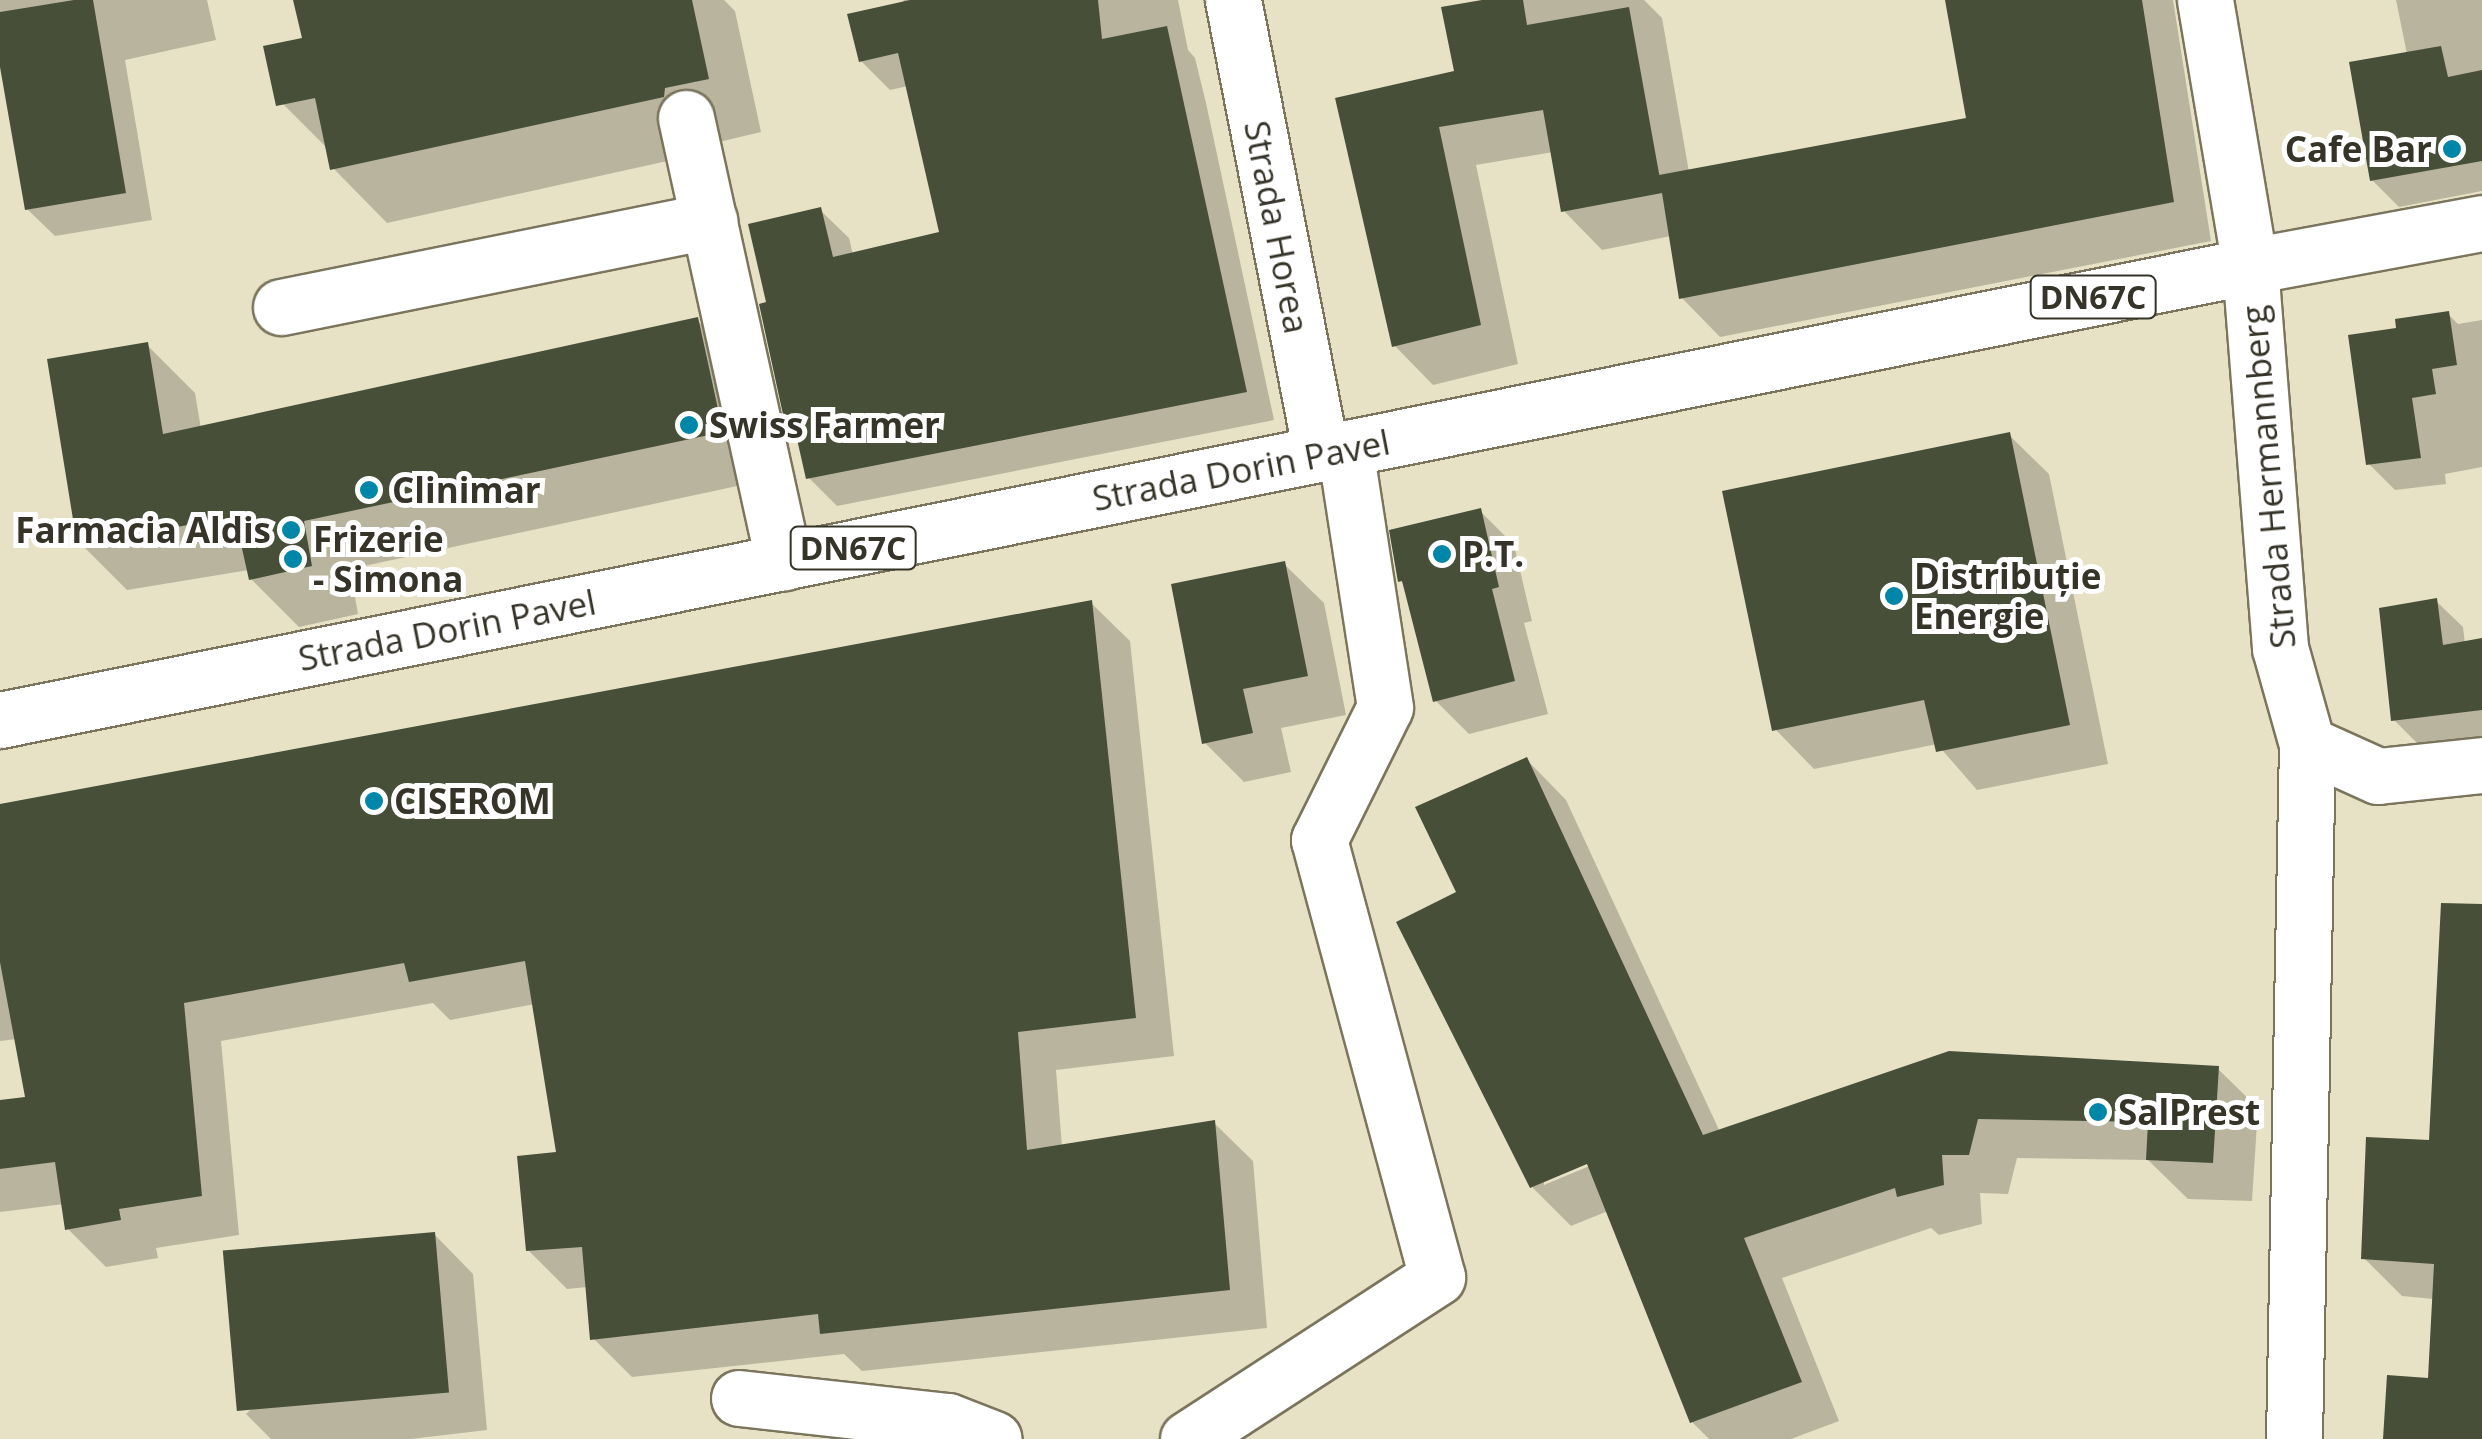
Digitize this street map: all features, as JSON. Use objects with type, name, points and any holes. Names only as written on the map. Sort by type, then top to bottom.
[{"type":"main road","name":"Strada Horea","points":[[1188,1439],[1437,1277],[1320,840],[1385,707],[1233,0]]},
{"type":"main road","name":"Strada Hermannberg","points":[[2205,0],[2250,266],[2280,648],[2307,744],[2294,1439]]},
{"type":"main road","points":[[686,118],[784,562]]},
{"type":"main road","points":[[281,307],[709,221]]},
{"type":"main road","name":"Strada Dorin Pavel","points":[[0,720],[2250,266],[2482,224]]},
{"type":"main road","points":[[2307,744],[2378,776],[2482,765]]},
{"type":"main road","points":[[740,1398],[948,1422],[994,1439]]},
{"type":"building","points":[[93,0],[126,193],[25,210],[0,67],[0,12]]},
{"type":"building","points":[[293,0],[692,0],[709,79],[665,88],[664,97],[330,170],[315,98],[276,106],[263,46],[302,38]]},
{"type":"building","points":[[910,0],[1098,0],[1102,39],[1167,26],[1247,392],[806,479],[792,417],[784,419],[759,304],[766,302],[748,224],[821,207],[833,257],[939,232],[898,53],[859,62],[847,14]]},
{"type":"building","points":[[1482,0],[1523,0],[1527,25],[1629,7],[1659,175],[1966,118],[1945,0],[2142,0],[2174,202],[1679,299],[1662,193],[1561,212],[1543,110],[1439,127],[1481,325],[1392,347],[1335,98],[1454,71],[1441,7]]},
{"type":"building","points":[[2441,46],[2448,77],[2482,70],[2482,161],[2370,181],[2349,62]]},
{"type":"building","points":[[2449,311],[2457,365],[2432,369],[2436,394],[2412,398],[2421,458],[2366,465],[2348,335],[2396,328],[2395,319]]},
{"type":"building","points":[[698,317],[723,432],[304,521],[312,566],[249,580],[235,517],[77,544],[47,359],[148,342],[163,434]]},
{"type":"building","name":"Distribuție Energie","points":[[2010,432],[2070,725],[1936,752],[1924,700],[1772,731],[1722,491]]},
{"type":"building","points":[[1481,508],[1499,587],[1492,589],[1515,681],[1433,702],[1402,581],[1398,582],[1389,530]]},
{"type":"building","points":[[1285,561],[1308,676],[1243,689],[1253,733],[1202,744],[1171,584]]},
{"type":"building","points":[[2437,598],[2443,645],[2482,638],[2482,710],[2391,721],[2379,608]]},
{"type":"building","points":[[1092,600],[1136,1018],[1018,1032],[1027,1150],[1215,1120],[1230,1290],[820,1334],[818,1314],[590,1340],[582,1247],[526,1251],[517,1156],[556,1152],[525,961],[409,982],[404,963],[184,1003],[202,1196],[119,1209],[121,1220],[65,1230],[55,1162],[0,1169],[0,1100],[25,1097],[0,962],[0,804]]},
{"type":"building","points":[[1527,757],[1703,1135],[1949,1051],[2219,1066],[2213,1163],[2146,1160],[2148,1122],[1978,1119],[1969,1155],[1942,1155],[1944,1185],[1897,1197],[1895,1188],[1744,1238],[1802,1382],[1690,1423],[1587,1164],[1530,1188],[1396,922],[1456,892],[1415,807]]},
{"type":"building","points":[[2441,903],[2482,904],[2482,1439],[2383,1439],[2387,1375],[2428,1378],[2434,1264],[2361,1259],[2366,1137],[2429,1140]]},
{"type":"building","points":[[435,1232],[449,1392],[237,1411],[223,1251]]},
{"type":"place","name":"Cafe Bar","points":[[2452,149]]},
{"type":"place","name":"Swiss Farmer","points":[[689,425]]},
{"type":"place","name":"Clinimar","points":[[369,490]]},
{"type":"place","name":"Farmacia Aldis","points":[[291,530]]},
{"type":"place","name":"P.T.","points":[[1442,554]]},
{"type":"place","name":"Frizerie - Simona","points":[[293,559]]},
{"type":"place","name":"Distribuție Energie","points":[[1894,596]]},
{"type":"place","name":"CISEROM","points":[[374,801]]},
{"type":"place","name":"SalPrest","points":[[2098,1112]]}]
